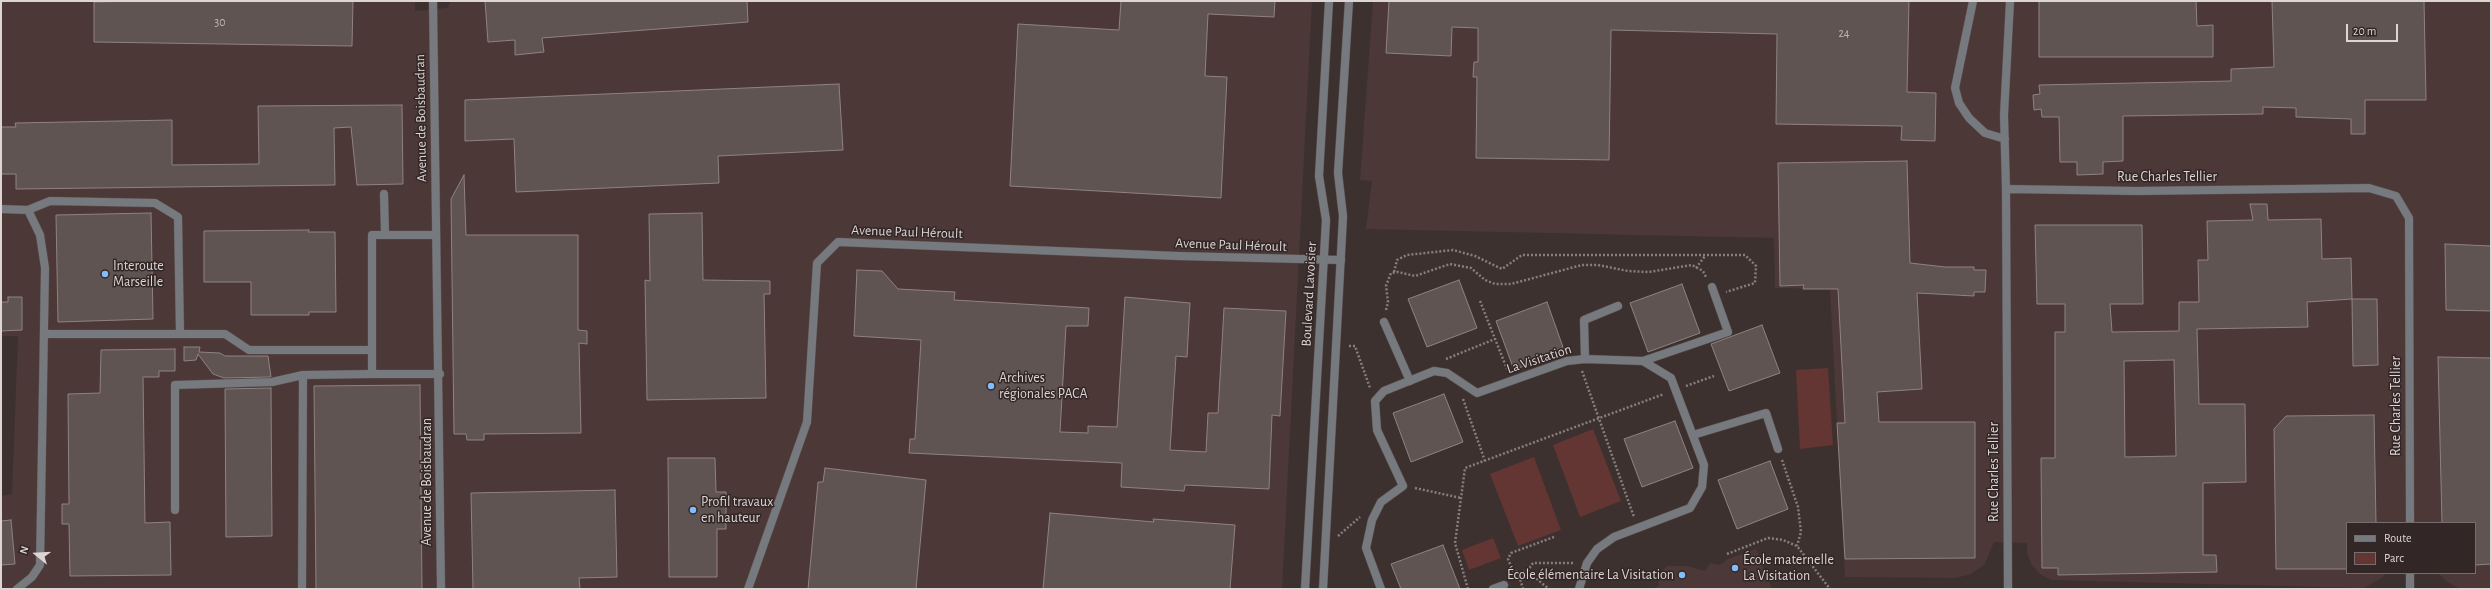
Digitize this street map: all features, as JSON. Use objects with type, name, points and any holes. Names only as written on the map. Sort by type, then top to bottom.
[{"type":"street","name":"Avenue de Boisbaudran","points":[[434,1],[436,235],[440,374],[441,589]]},
{"type":"street","name":"Boulevard Lavoisier","points":[[1304,589],[1326,220],[1319,176],[1329,1]]},
{"type":"street","points":[[1323,589],[1343,216],[1338,173],[1349,1]]},
{"type":"street","points":[[1973,1],[1955,88],[1959,104],[1969,118],[1984,133],[2005,139]]},
{"type":"street","points":[[2006,189],[2004,115],[2010,1]]},
{"type":"street","name":"Rue Charles Tellier","points":[[2008,589],[2006,189],[2137,191],[2369,188],[2396,196],[2409,218],[2410,522]]},
{"type":"street","points":[[384,194],[385,235]]},
{"type":"street","points":[[1,208],[28,210],[50,201],[155,203],[178,217],[180,334]]},
{"type":"street","points":[[17,589],[32,577],[40,565],[45,268],[40,235],[28,210]]},
{"type":"street","points":[[372,374],[372,235],[436,235]]},
{"type":"street","name":"Avenue Paul Héroult","points":[[748,589],[807,422],[816,263],[838,242],[1341,260]]},
{"type":"street","points":[[1643,361],[1728,332],[1712,287]]},
{"type":"street","points":[[1581,359],[1584,320],[1618,306]]},
{"type":"street","points":[[1384,322],[1410,381]]},
{"type":"street","points":[[45,334],[225,334],[248,350],[372,350]]},
{"type":"street","name":"La Visitation","points":[[1434,371],[1447,373],[1477,393],[1567,361],[1581,359],[1643,361],[1671,378],[1704,465],[1702,487],[1690,508],[1614,537],[1597,549],[1587,563],[1579,589]]},
{"type":"street","points":[[1381,589],[1366,548],[1372,520],[1381,502],[1403,486],[1376,430],[1375,401],[1384,391],[1434,371]]},
{"type":"street","points":[[175,510],[175,385],[272,382],[303,375],[440,374]]},
{"type":"street","points":[[302,589],[303,375]]},
{"type":"street","points":[[1693,435],[1766,413],[1778,449]]},
{"type":"street","points":[[2410,574],[2410,589]]},
{"type":"street","points":[[1493,589],[1504,585]]},
{"type":"path","points":[[1384,322],[1388,302],[1386,286],[1391,273],[1394,272],[1396,260],[1407,255],[1454,250],[1475,256],[1502,269],[1522,255],[1745,255],[1756,266],[1756,283],[1716,296]]},
{"type":"path","points":[[1696,268],[1705,256]]},
{"type":"path","points":[[1394,272],[1415,276],[1450,264],[1471,268],[1485,280],[1495,284],[1506,284],[1582,266],[1598,265],[1628,271],[1649,272],[1692,265],[1703,271],[1712,287]]},
{"type":"path","points":[[1480,301],[1511,381]]},
{"type":"path","points":[[1434,371],[1448,357],[1495,339]]},
{"type":"path","points":[[1336,346],[1355,346],[1375,401]]},
{"type":"path","points":[[1581,359],[1599,418],[1634,520]]},
{"type":"path","points":[[1468,589],[1455,543],[1465,468],[1714,376]]},
{"type":"path","points":[[1456,380],[1485,461]]},
{"type":"path","points":[[1778,449],[1798,507],[1801,532],[1797,546]]},
{"type":"path","points":[[1403,486],[1461,498]]},
{"type":"path","points":[[1325,547],[1361,516],[1372,520]]},
{"type":"path","points":[[1554,537],[1511,552],[1508,559],[1513,571],[1522,573],[1533,564],[1587,563]]},
{"type":"path","points":[[1727,554],[1768,538],[1783,540],[1797,546],[1830,589]]},
{"type":"path","points":[[1526,571],[1549,589]]},
{"type":"path","points":[[1518,572],[1523,589]]},
{"type":"shaded area","points":[[1,1],[415,1],[415,11],[447,8],[451,1],[1312,1],[1282,589],[1,589],[1,496],[12,494],[18,336],[1,336]]},
{"type":"shaded area","points":[[1373,1],[2491,1],[2491,589],[2461,589],[2447,582],[2439,574],[2476,574],[2476,522],[2346,522],[2346,574],[2385,574],[2383,577],[2364,588],[2051,580],[2040,574],[2032,565],[2027,553],[2027,543],[1994,542],[1984,565],[1971,574],[1956,578],[1845,577],[1830,289],[1775,288],[1774,238],[1366,229],[1372,181],[1360,180]]},
{"type":"shaded area","name":"École maternelle La Visitation","points":[[1756,549],[1772,589],[1651,589],[1659,586],[1658,578],[1667,566],[1687,566],[1705,571],[1710,563],[1720,565],[1728,559]]},
{"type":"green space","points":[[1828,368],[1833,445],[1800,449],[1796,370]]},
{"type":"green space","points":[[1593,429],[1621,501],[1580,517],[1553,445]]},
{"type":"green space","points":[[1534,457],[1561,530],[1518,546],[1490,474]]},
{"type":"green space","points":[[1493,538],[1501,558],[1469,570],[1462,550]]},
{"type":"building","points":[[353,1],[352,46],[94,42],[94,2]]},
{"type":"building","points":[[485,1],[747,1],[748,22],[542,38],[544,52],[515,55],[515,40],[488,42]]},
{"type":"building","points":[[1121,1],[1275,1],[1274,17],[1208,14],[1205,76],[1227,77],[1221,198],[1010,186],[1018,24],[1119,30]]},
{"type":"building","points":[[1389,1],[1909,1],[1907,92],[1936,93],[1935,141],[1901,140],[1902,126],[1776,124],[1777,34],[1611,30],[1609,160],[1476,158],[1477,77],[1473,77],[1474,62],[1478,62],[1478,28],[1452,27],[1451,56],[1386,53]]},
{"type":"building","points":[[2039,1],[2196,1],[2197,26],[2213,25],[2213,57],[2039,57]]},
{"type":"building","points":[[2272,1],[2424,1],[2426,100],[2365,100],[2365,134],[2351,134],[2351,119],[2296,117],[2296,108],[2263,107],[2263,114],[2123,116],[2123,161],[2103,162],[2103,174],[2077,175],[2077,162],[2060,162],[2059,117],[2042,117],[2041,109],[2034,110],[2033,95],[2040,94],[2039,85],[2231,81],[2231,69],[2274,67]]},
{"type":"building","points":[[839,84],[843,150],[718,156],[719,183],[516,192],[514,139],[465,141],[465,100]]},
{"type":"building","points":[[402,105],[403,184],[357,185],[351,127],[334,128],[335,185],[16,189],[16,174],[1,174],[1,127],[16,127],[15,123],[172,120],[172,165],[259,164],[258,106]]},
{"type":"building","points":[[1907,161],[1910,263],[1945,267],[1974,267],[1974,270],[1986,270],[1985,292],[1974,292],[1974,296],[1917,293],[1922,389],[1877,392],[1879,422],[1975,422],[1975,558],[1845,559],[1837,423],[1845,423],[1838,289],[1803,289],[1804,285],[1780,286],[1778,163]]},
{"type":"building","points":[[464,175],[466,235],[578,235],[578,330],[587,331],[587,344],[579,343],[581,433],[484,434],[484,440],[467,440],[466,434],[454,434],[451,199]]},
{"type":"building","points":[[2250,204],[2267,204],[2268,220],[2321,219],[2322,259],[2351,258],[2352,299],[2307,302],[2308,327],[2197,329],[2199,404],[2245,404],[2246,482],[2203,483],[2203,555],[2216,555],[2217,572],[2058,575],[2058,568],[2042,568],[2041,458],[2055,458],[2055,332],[2065,332],[2065,304],[2037,304],[2035,225],[2142,225],[2143,304],[2110,304],[2112,332],[2179,331],[2179,302],[2199,302],[2198,260],[2208,260],[2207,221],[2253,220]],"holes":[[[2174,360],[2176,456],[2125,457],[2124,361]]]},
{"type":"building","name":"Interoute Marseille","points":[[151,213],[153,319],[58,322],[56,215]]},
{"type":"building","points":[[702,213],[703,280],[770,281],[770,294],[764,294],[766,398],[647,400],[645,280],[650,281],[649,214]]},
{"type":"building","points":[[309,230],[308,232],[335,232],[336,312],[309,312],[309,315],[251,315],[251,282],[204,282],[204,231]]},
{"type":"building","points":[[2445,244],[2491,246],[2491,311],[2446,310]]},
{"type":"building","points":[[857,270],[882,271],[898,289],[955,292],[954,300],[1089,308],[1088,326],[1066,326],[1060,432],[1088,433],[1088,426],[1117,427],[1125,297],[1190,303],[1187,357],[1176,356],[1170,450],[1206,452],[1208,413],[1218,413],[1224,308],[1286,311],[1280,416],[1272,415],[1269,489],[1185,485],[1184,491],[1121,487],[1122,463],[909,453],[910,439],[915,439],[921,340],[854,336]]},
{"type":"building","points":[[1459,280],[1477,328],[1427,347],[1408,299]]},
{"type":"building","points":[[1682,284],[1700,333],[1648,352],[1630,303]]},
{"type":"building","points":[[8,297],[22,297],[22,330],[1,331],[1,302],[8,302]]},
{"type":"building","points":[[2352,299],[2377,299],[2378,365],[2353,366]]},
{"type":"building","points":[[1547,302],[1564,350],[1514,370],[1496,321]]},
{"type":"building","points":[[1762,325],[1780,373],[1729,391],[1711,344]]},
{"type":"building","points":[[184,347],[200,347],[199,352],[220,353],[225,356],[268,356],[271,377],[224,378],[213,374],[198,354],[196,360],[184,361]]},
{"type":"building","points":[[175,349],[175,371],[159,371],[159,377],[143,377],[145,523],[170,522],[171,575],[70,576],[69,524],[62,524],[62,504],[69,504],[68,394],[100,393],[101,350]]},
{"type":"building","points":[[2438,357],[2491,358],[2491,564],[2476,565],[2476,522],[2442,522]]},
{"type":"building","points":[[420,385],[422,589],[316,589],[314,386]]},
{"type":"building","points":[[271,388],[272,536],[226,537],[225,389]]},
{"type":"building","points":[[1444,394],[1463,442],[1411,462],[1393,413]]},
{"type":"building","points":[[2374,415],[2376,522],[2346,522],[2346,569],[2276,569],[2274,429],[2286,416]]},
{"type":"building","points":[[1675,421],[1693,468],[1642,487],[1624,439]]},
{"type":"building","name":"Profil travaux en hauteur","points":[[668,458],[715,458],[716,492],[726,492],[726,529],[717,529],[717,577],[669,577]]},
{"type":"building","points":[[1770,461],[1788,509],[1737,529],[1718,480]]},
{"type":"building","points":[[825,468],[926,480],[916,589],[808,589],[818,482],[823,482]]},
{"type":"building","points":[[615,490],[617,577],[579,578],[580,589],[473,589],[471,493]]},
{"type":"building","points":[[1050,513],[1154,522],[1153,519],[1235,525],[1230,589],[1043,589]]},
{"type":"building","points":[[11,520],[15,564],[1,565],[1,521]]},
{"type":"building","points":[[1443,545],[1460,589],[1401,589],[1391,564]]},
{"type":"place","name":"Interoute Marseille","points":[[105,274]]},
{"type":"place","name":"Archives régionales PACA","points":[[991,386]]},
{"type":"place","name":"Profil travaux en hauteur","points":[[693,510]]},
{"type":"place","name":"École maternelle La Visitation","points":[[1735,568]]},
{"type":"place","name":"École élémentaire La Visitation","points":[[1682,575]]}]
